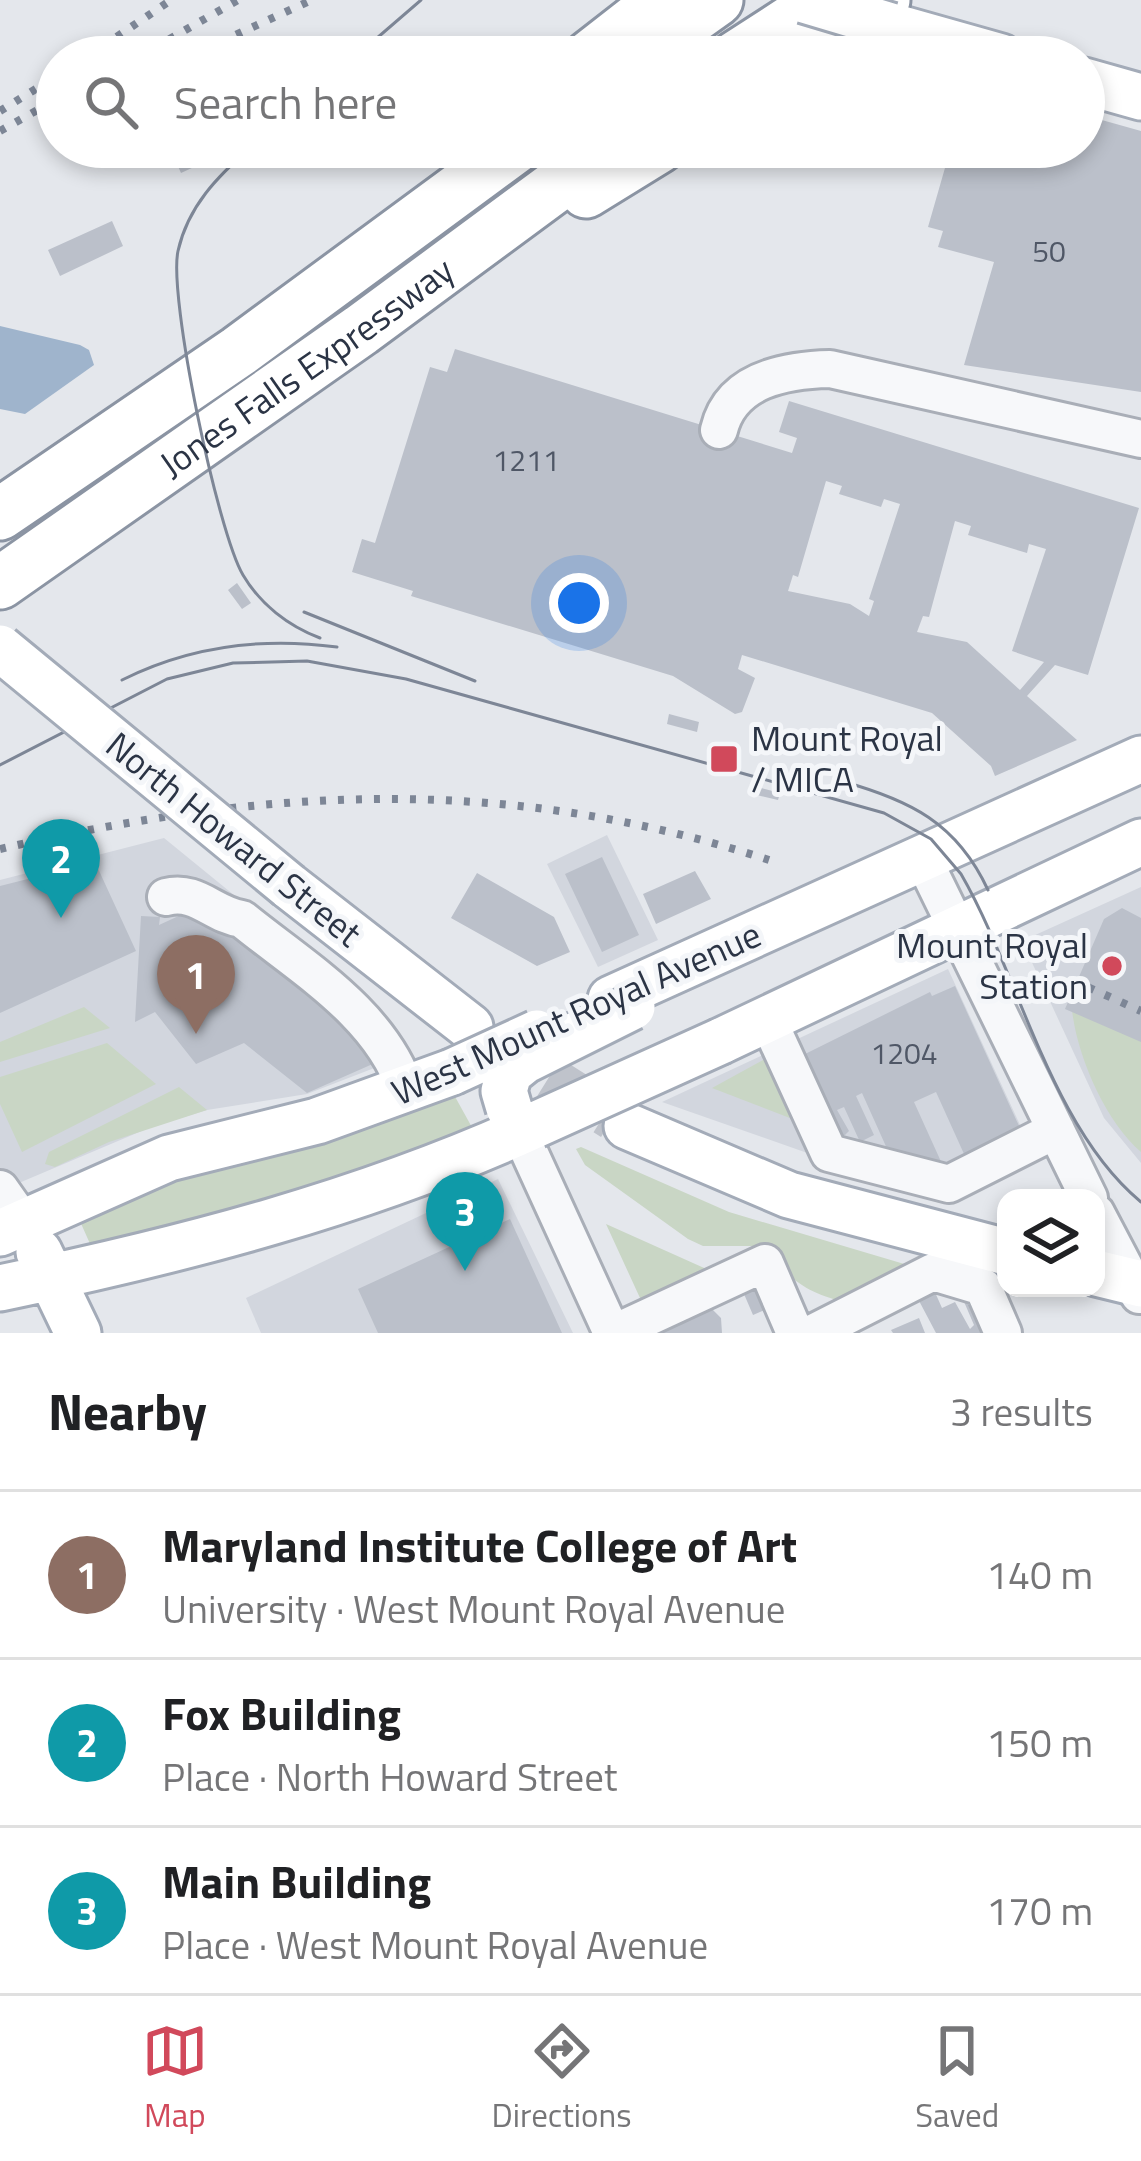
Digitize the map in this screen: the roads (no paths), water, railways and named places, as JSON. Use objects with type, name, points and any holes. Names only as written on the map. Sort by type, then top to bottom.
[{"type":"highway","points":[[616,36],[662,0]]},
{"type":"highway","points":[[666,36],[717,0]]},
{"type":"highway","points":[[769,36],[826,0]]},
{"type":"highway","points":[[837,36],[887,13]]},
{"type":"highway","points":[[323,290],[460,168]]},
{"type":"highway","name":"Jones Falls Expressway","points":[[0,514],[239,352],[488,168]]},
{"type":"highway","name":"Jones Falls Expressway","points":[[0,583],[361,330],[581,168]]},
{"type":"highway","points":[[361,330],[625,168]]},
{"type":"main road","points":[[804,0],[887,13],[947,36]]},
{"type":"main road","points":[[1105,87],[1141,97]]},
{"type":"main road","name":"North Howard Street","points":[[0,648],[289,886],[470,1027]]},
{"type":"main road","name":"West Mount Royal Avenue","points":[[8,1215],[169,1158],[317,1121],[452,1072],[1141,759]]},
{"type":"main road","points":[[0,1288],[388,1186],[521,1122],[769,1020],[1141,842]]},
{"type":"main road","points":[[521,1122],[505,1082],[516,1066],[621,1016],[661,976]]},
{"type":"main road","points":[[627,1126],[789,1195],[997,1250]]},
{"type":"main road","points":[[8,1215],[52,1277],[78,1333]]},
{"type":"street","points":[[718,430],[721,420],[757,380],[794,370],[830,369],[1141,439]]},
{"type":"street","points":[[924,861],[1085,1189]]},
{"type":"street","points":[[166,896],[195,896],[225,916],[242,919],[364,1019],[397,1064],[406,1090]]},
{"type":"street","points":[[769,1020],[829,1153],[949,1184],[1056,1130]]},
{"type":"street","points":[[521,1122],[613,1333],[765,1263],[795,1333]]},
{"type":"street","points":[[1105,1234],[1127,1285]]},
{"type":"street","points":[[813,1333],[933,1272],[983,1287],[1003,1333]]},
{"type":"water","points":[[0,326],[80,345],[89,350],[94,365],[25,414],[0,409]]},
{"type":"tunnel","points":[[492,1042],[613,1118]]},
{"type":"tram line","points":[[379,36],[421,0]]},
{"type":"tram line","points":[[228,168],[189,220],[178,251],[180,315],[188,363],[221,513],[243,575],[276,613],[320,638]]},
{"type":"tram line","points":[[304,612],[475,681]]},
{"type":"tram line","points":[[122,680],[174,659],[227,647],[281,643],[337,647]]},
{"type":"tram line","points":[[0,765],[167,679],[233,663],[307,661],[406,679],[884,813],[931,839],[961,874],[1059,1092],[1110,1170],[1141,1202]]},
{"type":"tram line","points":[[841,781],[889,797],[929,818],[962,847],[988,890]]},
{"type":"railway","points":[[118,36],[171,0]]},
{"type":"railway","points":[[175,36],[238,0]]},
{"type":"railway","points":[[233,36],[312,0]]},
{"type":"railway","points":[[0,111],[36,89]]},
{"type":"railway","points":[[0,131],[36,111]]},
{"type":"railway","points":[[0,849],[196,812],[386,799],[480,802],[575,813],[671,832],[769,860]]},
{"type":"railway","points":[[1072,980],[1141,1011]]},
{"type":"place","name":"Mount Royal / MICA","points":[[724,759]]},
{"type":"place","name":"Fox Building","points":[[61,918]]},
{"type":"place","name":"Mount Royal Station","points":[[1112,966]]},
{"type":"place","name":"Maryland Institute College of Art","points":[[196,1034]]},
{"type":"place","name":"Main Building","points":[[465,1271]]}]
